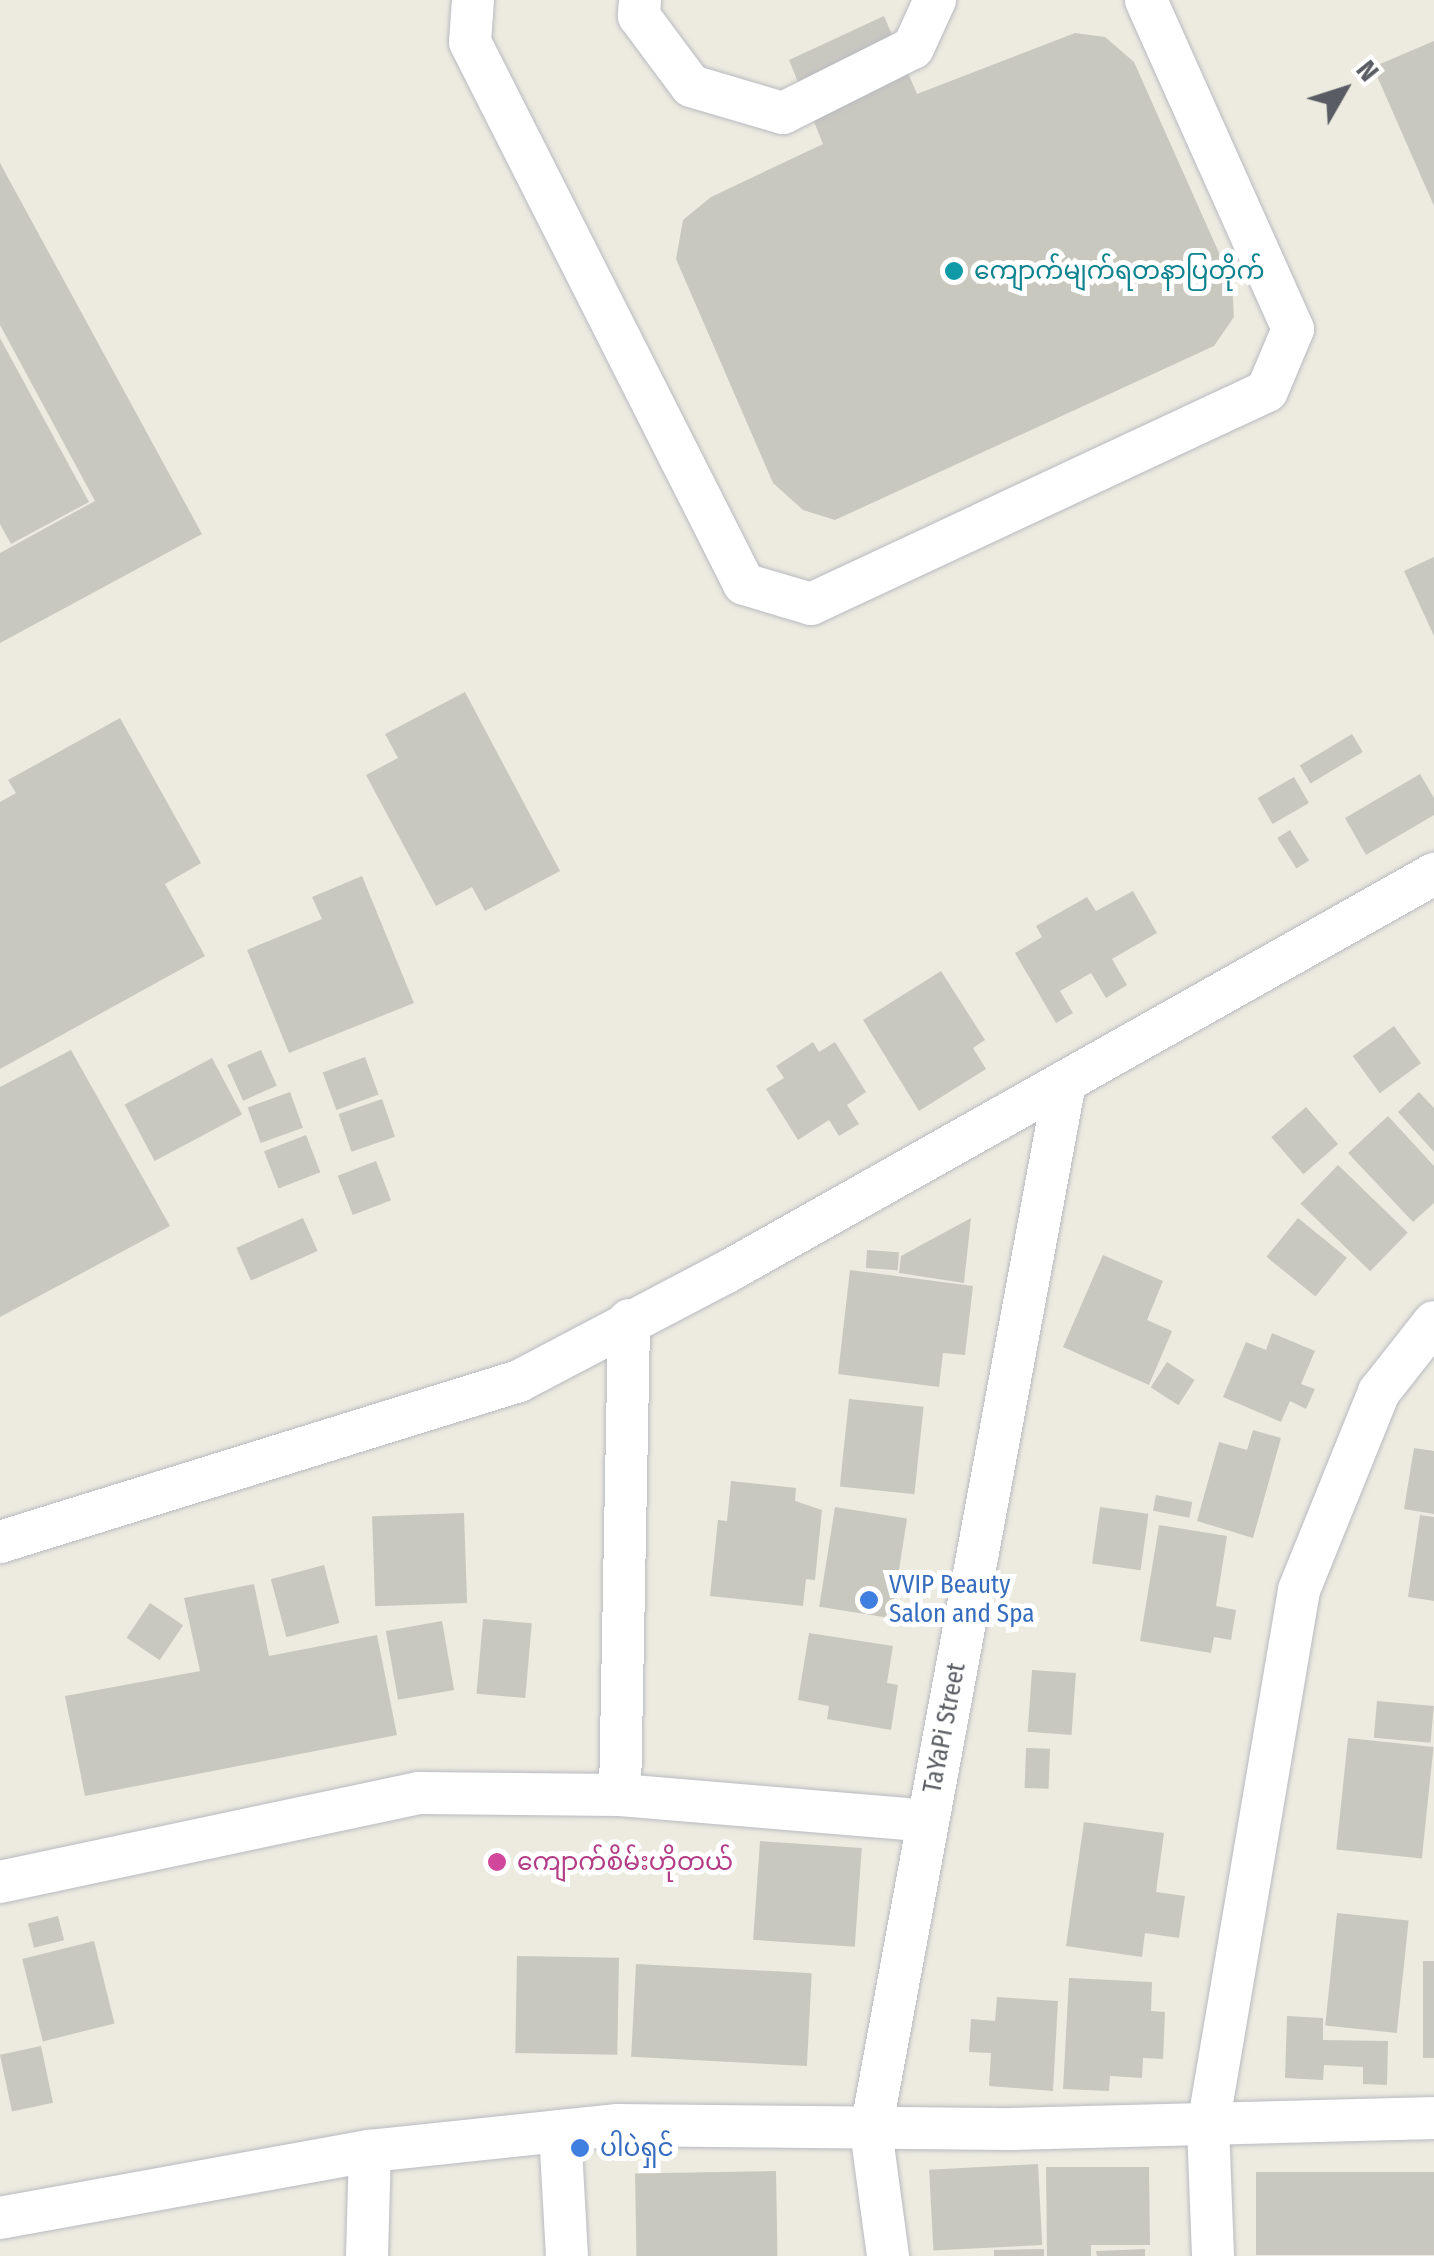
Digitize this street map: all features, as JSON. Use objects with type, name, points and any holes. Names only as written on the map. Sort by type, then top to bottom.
[{"type":"street","points":[[473,0],[470,42],[744,584],[811,604],[1267,391],[1293,328],[1146,0]]},
{"type":"street","points":[[640,0],[639,16],[691,86],[782,113],[913,48],[935,0]]},
{"type":"street","points":[[0,1542],[519,1380],[1065,1082],[1434,874]]},
{"type":"street","name":"TaYaPi Street","points":[[888,2256],[871,2130],[1065,1082]]},
{"type":"street","points":[[620,1795],[629,1320]]},
{"type":"street","points":[[1213,2256],[1208,2126],[1299,1590],[1379,1392],[1434,1322]]},
{"type":"street","points":[[0,1882],[418,1793],[620,1795],[928,1822]]},
{"type":"street","points":[[0,2218],[370,2151],[618,2125],[871,2130],[1208,2126],[1434,2118]]},
{"type":"street","points":[[560,2130],[568,2256]]},
{"type":"street","points":[[367,2256],[370,2151]]},
{"type":"building","name":"ကျောက်မျက်ရတနာပြတိုက်","points":[[884,16],[917,94],[1075,33],[1105,37],[1134,62],[1232,282],[1234,317],[1214,346],[835,520],[803,510],[773,483],[676,259],[683,220],[711,197],[823,144],[789,60]]},
{"type":"building","points":[[1434,41],[1434,206],[1373,67]]},
{"type":"building","points":[[0,163],[202,534],[0,643],[0,553],[95,501],[0,325]]},
{"type":"building","points":[[0,338],[89,502],[11,544],[0,524]]},
{"type":"building","points":[[1434,557],[1434,636],[1404,571]]},
{"type":"building","points":[[465,692],[560,871],[485,911],[472,887],[436,906],[366,775],[398,758],[385,734]]},
{"type":"building","points":[[120,718],[201,863],[165,884],[205,956],[0,1069],[0,802],[16,793],[8,780]]},
{"type":"building","points":[[1352,734],[1363,752],[1311,783],[1300,765]]},
{"type":"building","points":[[1420,774],[1434,798],[1434,815],[1366,855],[1345,818]]},
{"type":"building","points":[[1294,777],[1309,803],[1273,824],[1258,798]]},
{"type":"building","points":[[1290,830],[1309,861],[1296,868],[1277,838]]},
{"type":"building","points":[[362,876],[414,1003],[289,1053],[247,950],[322,919],[312,897]]},
{"type":"building","points":[[1133,891],[1157,933],[1112,959],[1127,985],[1106,998],[1091,973],[1060,991],[1073,1013],[1056,1023],[1015,953],[1042,937],[1036,926],[1087,897],[1096,911]]},
{"type":"building","points":[[941,971],[985,1040],[973,1048],[986,1069],[919,1111],[863,1020]]},
{"type":"building","points":[[1394,1026],[1421,1063],[1380,1093],[1353,1056]]},
{"type":"building","points":[[813,1042],[819,1052],[835,1042],[866,1092],[847,1105],[859,1124],[839,1136],[829,1120],[798,1140],[766,1089],[784,1078],[776,1066]]},
{"type":"building","points":[[71,1050],[170,1226],[0,1317],[0,1087]]},
{"type":"building","points":[[261,1050],[277,1086],[243,1101],[227,1065]]},
{"type":"building","points":[[365,1057],[379,1095],[336,1110],[323,1072]]},
{"type":"building","points":[[212,1058],[242,1115],[155,1161],[125,1104]]},
{"type":"building","points":[[290,1092],[303,1128],[261,1143],[248,1107]]},
{"type":"building","points":[[1419,1092],[1434,1108],[1434,1152],[1398,1112]]},
{"type":"building","points":[[382,1099],[395,1137],[352,1152],[339,1114]]},
{"type":"building","points":[[1306,1107],[1338,1144],[1303,1174],[1271,1137]]},
{"type":"building","points":[[1388,1116],[1434,1166],[1434,1203],[1413,1222],[1348,1153]]},
{"type":"building","points":[[306,1135],[320,1172],[278,1188],[264,1151]]},
{"type":"building","points":[[376,1161],[391,1200],[353,1215],[338,1176]]},
{"type":"building","points":[[1338,1165],[1408,1232],[1370,1271],[1300,1204]]},
{"type":"building","points":[[303,1218],[318,1251],[251,1281],[236,1248]]},
{"type":"building","points":[[971,1218],[964,1283],[899,1273],[901,1256]]},
{"type":"building","points":[[1298,1218],[1347,1258],[1315,1297],[1267,1257]]},
{"type":"building","points":[[867,1250],[899,1252],[898,1270],[866,1268]]},
{"type":"building","points":[[1103,1255],[1163,1281],[1147,1320],[1172,1331],[1149,1385],[1063,1347]]},
{"type":"building","points":[[850,1270],[973,1286],[965,1355],[943,1353],[939,1387],[838,1374]]},
{"type":"building","points":[[1272,1333],[1315,1351],[1301,1384],[1315,1389],[1306,1409],[1290,1401],[1281,1422],[1223,1397],[1246,1342],[1266,1350]]},
{"type":"building","points":[[1167,1362],[1195,1380],[1178,1405],[1151,1387]]},
{"type":"building","points":[[849,1399],[924,1407],[914,1494],[840,1487]]},
{"type":"building","points":[[1253,1430],[1281,1438],[1253,1538],[1197,1521],[1219,1442],[1247,1450]]},
{"type":"building","points":[[1414,1448],[1434,1451],[1434,1514],[1404,1509]]},
{"type":"building","points":[[731,1481],[796,1488],[795,1501],[822,1510],[815,1580],[806,1579],[803,1606],[710,1596],[718,1520],[727,1521]]},
{"type":"building","points":[[1156,1495],[1192,1502],[1189,1518],[1153,1511]]},
{"type":"building","points":[[835,1507],[907,1518],[891,1618],[819,1607]]},
{"type":"building","points":[[1100,1507],[1149,1514],[1141,1570],[1092,1563]]},
{"type":"building","points":[[464,1513],[467,1603],[375,1606],[372,1516]]},
{"type":"building","points":[[1420,1515],[1434,1517],[1434,1601],[1408,1597]]},
{"type":"building","points":[[1159,1525],[1227,1536],[1216,1606],[1236,1610],[1231,1640],[1214,1637],[1211,1653],[1140,1641]]},
{"type":"building","points":[[324,1565],[340,1623],[286,1637],[271,1579]]},
{"type":"building","points":[[254,1584],[269,1656],[377,1635],[397,1735],[85,1796],[65,1696],[200,1671],[184,1598]]},
{"type":"building","points":[[150,1603],[183,1625],[160,1660],[127,1638]]},
{"type":"building","points":[[483,1619],[532,1623],[525,1698],[476,1694]]},
{"type":"building","points":[[442,1621],[454,1690],[398,1700],[386,1631]]},
{"type":"building","points":[[809,1633],[893,1646],[887,1683],[898,1685],[891,1730],[827,1719],[829,1706],[798,1700]]},
{"type":"building","points":[[1032,1670],[1076,1673],[1072,1735],[1028,1732]]},
{"type":"building","points":[[1377,1701],[1434,1706],[1431,1743],[1374,1738]]},
{"type":"building","points":[[1348,1738],[1434,1747],[1422,1858],[1336,1849]]},
{"type":"building","points":[[1026,1748],[1050,1749],[1049,1789],[1025,1788]]},
{"type":"building","points":[[1084,1822],[1164,1833],[1156,1892],[1185,1896],[1179,1938],[1145,1933],[1142,1957],[1066,1946]]},
{"type":"building","points":[[760,1841],[862,1848],[855,1947],[753,1940]]},
{"type":"building","points":[[1337,1913],[1409,1921],[1397,2033],[1325,2025]]},
{"type":"building","points":[[58,1916],[64,1940],[34,1948],[28,1923]]},
{"type":"building","points":[[94,1941],[115,2023],[43,2041],[22,1959]]},
{"type":"building","points":[[517,1956],[619,1958],[617,2055],[515,2053]]},
{"type":"building","points":[[1423,1961],[1434,1961],[1434,2058],[1423,2058]]},
{"type":"building","points":[[636,1964],[812,1973],[807,2066],[631,2057]]},
{"type":"building","points":[[1069,1978],[1152,1982],[1151,2011],[1165,2012],[1163,2059],[1143,2058],[1142,2078],[1110,2076],[1109,2091],[1063,2089]]},
{"type":"building","points":[[997,1997],[1058,2001],[1053,2091],[989,2086],[991,2053],[969,2052],[971,2019],[995,2021]]},
{"type":"building","points":[[1287,2016],[1323,2018],[1323,2040],[1388,2041],[1387,2085],[1363,2084],[1363,2067],[1324,2065],[1323,2080],[1285,2078]]},
{"type":"building","points":[[41,2046],[53,2103],[12,2111],[0,2055]]},
{"type":"building","points":[[1038,2164],[1042,2245],[933,2251],[929,2170]]},
{"type":"building","points":[[1046,2167],[1149,2167],[1150,2245],[1091,2245],[1091,2256],[1047,2256]]},
{"type":"building","points":[[776,2171],[777,2256],[636,2256],[635,2173]]},
{"type":"building","points":[[1256,2172],[1434,2172],[1434,2255],[1256,2255]]},
{"type":"building","points":[[1044,2249],[1044,2256],[994,2256],[994,2250]]},
{"type":"building","points":[[1145,2249],[1145,2256],[1097,2256],[1096,2251]]},
{"type":"place","name":"ကျောက်မျက်ရတနာပြတိုက်","points":[[954,271]]},
{"type":"place","name":"VVIP Beauty Salon and Spa","points":[[869,1600]]},
{"type":"place","name":"ကျောက်စိမ်းဟိုတယ်","points":[[497,1862]]},
{"type":"place","name":"ပါပဲရှင်","points":[[580,2148]]}]
